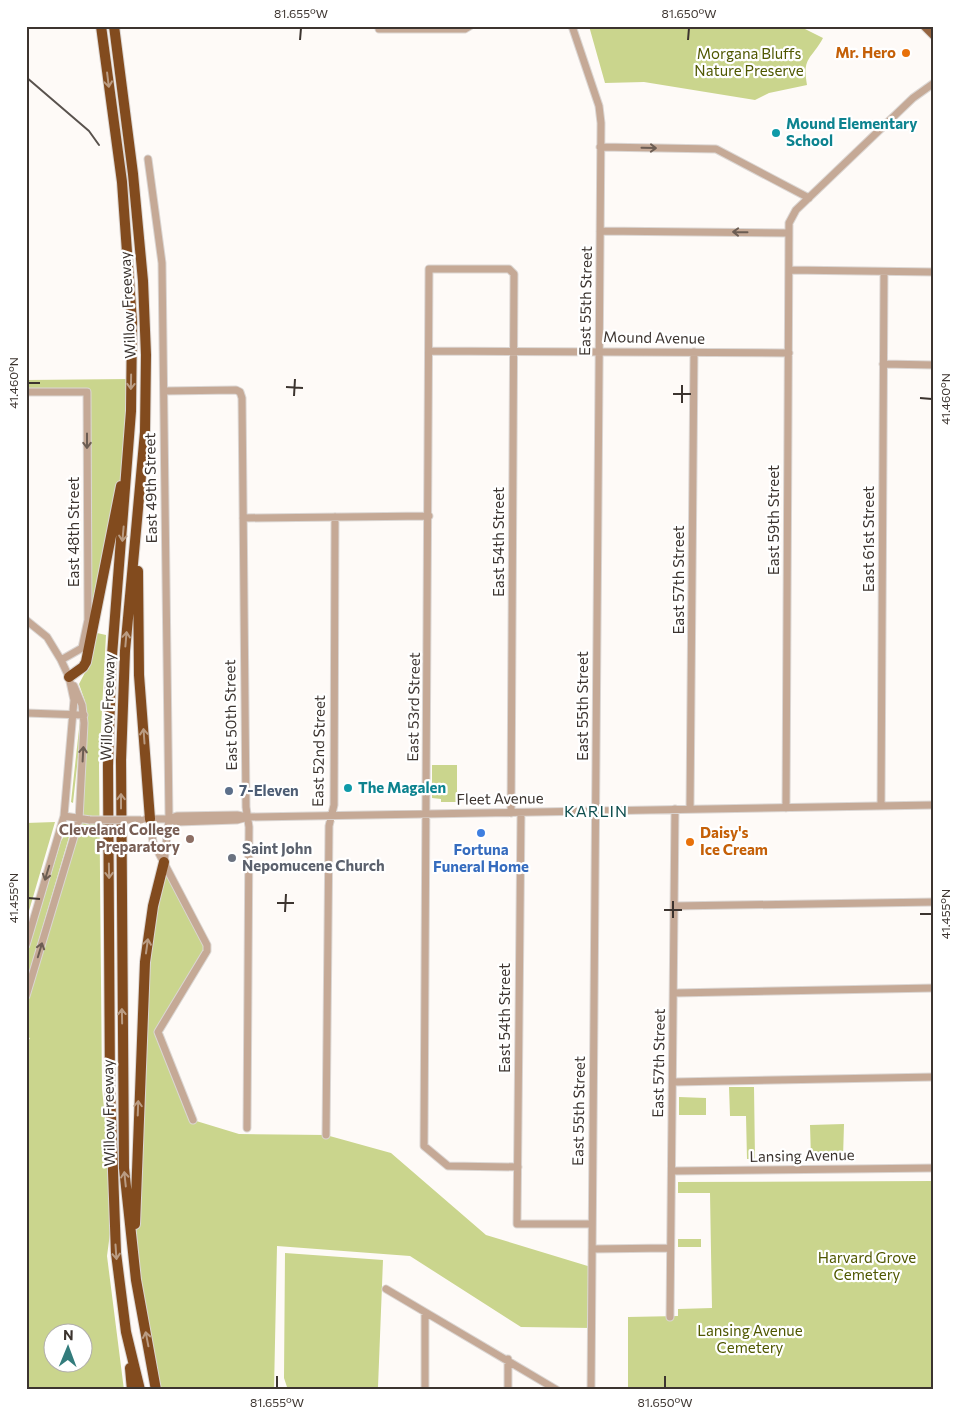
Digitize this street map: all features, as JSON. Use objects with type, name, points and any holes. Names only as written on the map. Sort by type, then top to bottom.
[{"type":"highway","name":"Willow Freeway","points":[[114,26],[134,174],[144,300],[145,432],[125,651],[121,760],[124,1168],[136,1280],[156,1389]]},
{"type":"highway","name":"Willow Freeway","points":[[102,29],[122,182],[132,322],[131,411],[112,668],[108,766],[110,1089],[116,1253],[126,1332],[140,1390]]},
{"type":"highway","points":[[69,677],[83,667],[86,662],[100,599],[127,451]]},
{"type":"highway","points":[[138,516],[139,675],[145,819]]},
{"type":"highway","points":[[136,1280],[135,1206],[144,962],[153,906],[164,862]]},
{"type":"highway","points":[[126,1332],[132,1390]]},
{"type":"main road","points":[[925,26],[934,35]]},
{"type":"street","points":[[380,28],[467,27]]},
{"type":"street","name":"East 55th Street","points":[[573,30],[599,106],[600,148],[591,1390]]},
{"type":"street","name":"East 59th Street","points":[[786,808],[789,233],[793,214],[913,98],[934,83]]},
{"type":"street","points":[[600,148],[716,149],[809,198]]},
{"type":"street","name":"East 49th Street","points":[[148,158],[162,263],[169,819],[164,862]]},
{"type":"street","points":[[600,231],[789,233]]},
{"type":"street","name":"East 53rd Street","points":[[512,271],[429,269],[424,1146],[448,1166],[518,1167]]},
{"type":"street","points":[[789,270],[934,272]]},
{"type":"street","name":"East 54th Street","points":[[511,813],[514,351],[512,271]]},
{"type":"street","name":"East 61st Street","points":[[881,806],[884,272]]},
{"type":"street","name":"Mound Avenue","points":[[429,351],[789,353]]},
{"type":"street","name":"East 57th Street","points":[[690,809],[694,352]]},
{"type":"street","points":[[883,364],[934,365]]},
{"type":"street","name":"East 50th Street","points":[[164,391],[236,390],[240,392],[242,398],[248,817],[248,1128]]},
{"type":"street","name":"East 48th Street","points":[[26,392],[87,392],[88,620],[82,648],[61,660]]},
{"type":"street","points":[[243,518],[429,516]]},
{"type":"street","name":"East 52nd Street","points":[[326,1135],[329,826],[334,806],[335,517]]},
{"type":"street","points":[[26,620],[47,637],[61,660],[81,701],[84,715],[79,820],[26,996]]},
{"type":"street","points":[[26,944],[64,816],[73,714],[73,690],[69,677]]},
{"type":"street","points":[[26,713],[84,715]]},
{"type":"street","name":"Fleet Avenue","points":[[64,816],[79,820],[90,820],[169,819],[177,816],[332,816],[934,805]]},
{"type":"street","name":"East 57th Street","points":[[670,1317],[675,809]]},
{"type":"street","name":"East 54th Street","points":[[521,812],[517,1224],[591,1224]]},
{"type":"street","points":[[145,819],[153,842],[207,945],[207,951],[158,1032],[193,1120]]},
{"type":"street","points":[[674,906],[934,902]]},
{"type":"street","points":[[674,993],[934,988]]},
{"type":"street","points":[[673,1082],[934,1077]]},
{"type":"street","name":"Lansing Avenue","points":[[672,1171],[934,1168]]},
{"type":"street","points":[[592,1249],[670,1248]]},
{"type":"street","points":[[386,1289],[557,1390]]},
{"type":"street","points":[[425,1312],[425,1390]]},
{"type":"street","points":[[508,1360],[508,1390]]},
{"type":"green space","name":"Morgana Bluffs Nature Preserve","points":[[589,26],[799,26],[823,38],[807,64],[807,85],[769,93],[755,100],[644,82],[605,83]]},
{"type":"green space","points":[[131,379],[127,451],[100,599],[88,620],[87,392],[26,392],[26,380]]},
{"type":"green space","points":[[97,633],[106,635],[99,765],[102,1089],[114,1203],[107,1256],[124,1390],[26,1390],[26,1287],[29,1255],[26,1224],[26,1045],[30,1038],[26,1037],[26,996],[76,831],[82,705],[85,701],[79,684],[91,661]]},
{"type":"green space","points":[[80,720],[82,721],[73,803],[71,802]]},
{"type":"green space","points":[[432,765],[457,765],[457,802],[441,802],[441,799],[432,798]]},
{"type":"green space","points":[[55,822],[26,921],[26,823]]},
{"type":"green space","points":[[64,836],[69,837],[27,980],[26,958]]},
{"type":"green space","points":[[164,862],[207,945],[160,1029],[193,1120],[239,1134],[326,1135],[391,1153],[486,1235],[591,1267],[591,1328],[521,1327],[410,1256],[277,1246],[274,1390],[157,1390],[136,1280],[135,1206],[145,962]]},
{"type":"green space","points":[[729,1087],[754,1087],[755,1159],[747,1159],[746,1116],[730,1116]]},
{"type":"green space","points":[[679,1097],[706,1098],[706,1115],[679,1115]]},
{"type":"green space","points":[[844,1124],[843,1158],[811,1158],[810,1125]]},
{"type":"green space","points":[[934,1181],[934,1390],[628,1390],[628,1317],[678,1316],[678,1309],[712,1308],[710,1193],[678,1193],[678,1182]]},
{"type":"green space","points":[[678,1239],[701,1239],[701,1247],[678,1247]]},
{"type":"green space","points":[[285,1253],[383,1260],[378,1387],[287,1387],[284,1378]]},
{"type":"railway","points":[[26,77],[89,131],[99,145]]},
{"type":"place","name":"Mr. Hero","points":[[906,53]]},
{"type":"place","name":"Mound Elementary School","points":[[776,133]]},
{"type":"place","name":"The Magalen","points":[[348,788]]},
{"type":"place","name":"7-Eleven","points":[[229,791]]},
{"type":"place","name":"Fortuna Funeral Home","points":[[481,833]]},
{"type":"place","name":"Cleveland College Preparatory","points":[[190,839]]},
{"type":"place","name":"Daisy's Ice Cream","points":[[690,842]]},
{"type":"place","name":"Saint John Nepomucene Church","points":[[232,858]]},
{"type":"district","name":"KARLIN","points":[[596,811]]},
{"type":"park label","name":"Harvard Grove Cemetery","points":[[867,1266]]},
{"type":"park label","name":"Lansing Avenue Cemetery","points":[[750,1340]]}]
